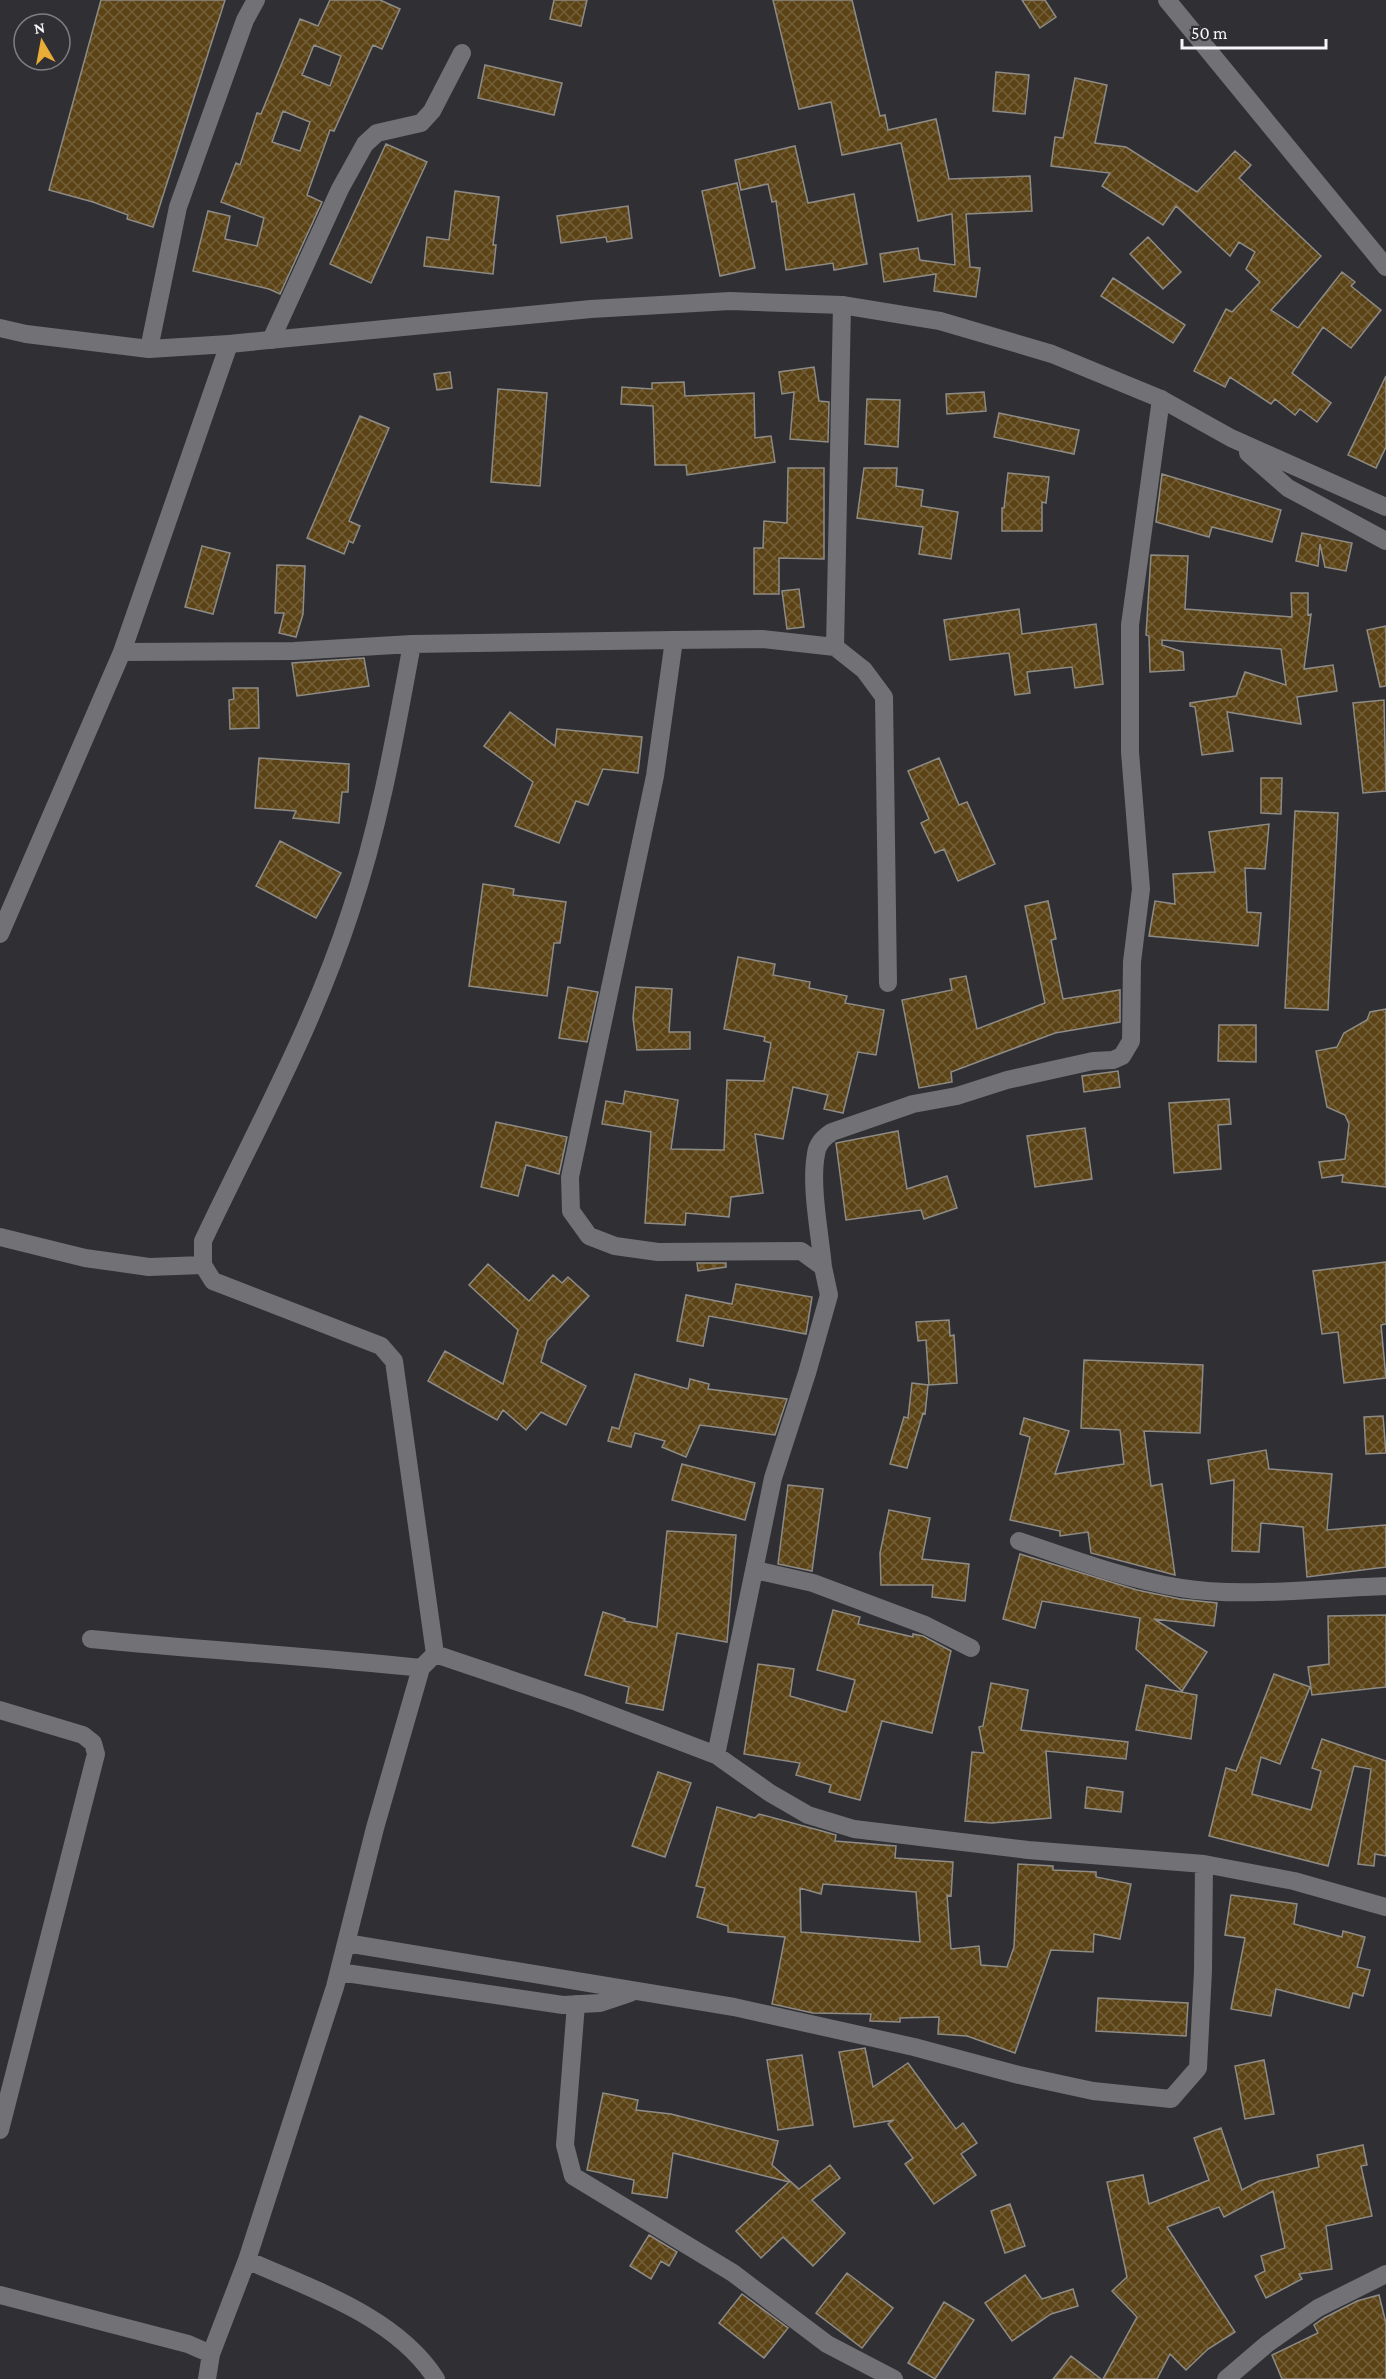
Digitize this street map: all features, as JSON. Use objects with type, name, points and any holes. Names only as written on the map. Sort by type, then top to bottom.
[{"type":"street","points":[[149,349],[178,207],[245,20],[256,0]]},
{"type":"street","points":[[1167,0],[1386,267]]},
{"type":"street","points":[[271,340],[340,189],[365,144],[377,133],[421,123],[432,111],[462,53]]},
{"type":"street","points":[[0,328],[26,334],[149,349],[229,344],[591,309],[730,301],[842,305],[951,324],[1052,354],[1161,399],[1230,438],[1386,507]]},
{"type":"street","points":[[834,647],[842,305]]},
{"type":"street","points":[[0,934],[122,652],[229,344]]},
{"type":"street","points":[[716,1755],[773,1478],[807,1373],[829,1294],[823,1267],[815,1177],[816,1153],[823,1138],[832,1132],[913,1104],[1093,1061],[1113,1060],[1122,1056],[1131,1041],[1133,942],[1141,889],[1130,752],[1130,625],[1161,399]]},
{"type":"street","points":[[1230,438],[1288,488],[1386,541]]},
{"type":"street","points":[[122,652],[294,651],[412,644],[762,639],[834,647],[864,670],[884,697],[888,983]]},
{"type":"street","points":[[674,640],[655,776],[570,1177],[571,1211],[590,1236],[615,1246],[658,1252],[801,1251],[823,1267]]},
{"type":"street","points":[[412,644],[380,816],[350,915],[307,1022],[203,1240],[203,1265],[213,1281],[381,1346],[394,1361],[435,1654]]},
{"type":"street","points":[[0,1237],[85,1258],[149,1267],[203,1265]]},
{"type":"street","points":[[1019,1540],[1106,1571],[1182,1588],[1233,1592],[1386,1586]]},
{"type":"street","points":[[754,1570],[813,1583],[925,1625],[971,1647]]},
{"type":"street","points":[[91,1639],[194,1649],[302,1655],[421,1668]]},
{"type":"street","points":[[207,2379],[211,2354],[247,2260],[339,1972],[375,1828],[421,1668],[435,1654]]},
{"type":"street","points":[[435,1654],[577,1702],[716,1755],[770,1793],[808,1815],[854,1829],[1028,1850],[1204,1864],[1294,1881],[1386,1907]]},
{"type":"street","points":[[0,1710],[83,1735],[93,1743],[96,1754],[9,2055],[0,2130]]},
{"type":"street","points":[[346,1942],[734,2007],[914,2047],[1019,2075],[1093,2091],[1171,2099],[1198,2068],[1203,1971],[1204,1864]]},
{"type":"street","points":[[339,1972],[563,2005],[600,2003],[634,1992]]},
{"type":"street","points":[[576,2004],[565,2145],[573,2176],[733,2273],[827,2344],[894,2379]]},
{"type":"street","points":[[247,2260],[327,2296],[386,2328],[428,2366],[436,2379]]},
{"type":"street","points":[[1226,2379],[1267,2344],[1318,2308],[1386,2274]]},
{"type":"street","points":[[0,2295],[188,2344],[211,2354]]},
{"type":"building","points":[[101,0],[225,0],[153,227],[127,219],[128,215],[93,202],[49,190]]},
{"type":"building","points":[[330,0],[380,0],[400,9],[382,49],[373,45],[334,131],[330,130],[307,195],[322,202],[280,294],[269,289],[193,271],[208,211],[230,216],[225,239],[257,246],[264,218],[221,202],[236,163],[240,165],[257,113],[261,114],[300,19],[318,26]],"holes":[[[314,45],[341,56],[330,86],[302,75]],[[283,111],[310,122],[300,151],[272,142]]]},
{"type":"building","points":[[554,0],[587,0],[581,26],[550,19]]},
{"type":"building","points":[[773,0],[852,0],[880,116],[885,115],[888,130],[936,119],[949,179],[1030,176],[1032,211],[966,214],[970,267],[980,268],[976,297],[934,291],[936,274],[884,282],[880,254],[918,248],[920,260],[955,265],[952,214],[918,221],[901,143],[842,155],[831,102],[799,109]]},
{"type":"building","points":[[1022,0],[1045,0],[1056,17],[1040,28]]},
{"type":"building","points":[[485,65],[562,83],[554,115],[478,98]]},
{"type":"building","points":[[996,72],[1029,75],[1025,114],[993,111]]},
{"type":"building","points":[[1075,78],[1107,85],[1095,143],[1126,147],[1197,192],[1235,151],[1251,165],[1239,178],[1321,256],[1271,310],[1298,328],[1342,272],[1355,282],[1351,286],[1381,310],[1351,348],[1323,327],[1292,373],[1331,403],[1317,422],[1300,409],[1295,415],[1275,399],[1271,404],[1230,377],[1225,387],[1194,371],[1226,309],[1232,312],[1260,282],[1246,269],[1255,252],[1239,242],[1230,256],[1176,206],[1163,225],[1102,186],[1110,173],[1051,166],[1055,137],[1063,138]]},
{"type":"building","points":[[386,144],[427,162],[371,283],[330,264]]},
{"type":"building","points":[[795,146],[808,203],[854,194],[867,264],[834,270],[833,263],[786,270],[776,201],[772,202],[768,184],[741,190],[735,160]]},
{"type":"building","points":[[737,183],[755,268],[720,276],[702,191]]},
{"type":"building","points":[[455,191],[499,197],[493,245],[496,245],[493,274],[424,266],[427,237],[449,240]]},
{"type":"building","points":[[628,206],[632,238],[607,242],[606,237],[561,243],[557,216]]},
{"type":"building","points":[[1148,237],[1181,272],[1163,289],[1130,254]]},
{"type":"building","points":[[1113,278],[1185,325],[1173,343],[1101,296]]},
{"type":"building","points":[[814,367],[819,401],[829,402],[828,442],[790,439],[794,392],[782,394],[779,372]]},
{"type":"building","points":[[450,372],[452,388],[437,390],[434,374]]},
{"type":"building","points":[[1386,376],[1386,447],[1376,468],[1348,455]]},
{"type":"building","points":[[684,382],[685,396],[754,393],[755,438],[771,436],[775,462],[687,475],[686,465],[655,465],[653,406],[621,404],[622,387],[652,389],[652,383]]},
{"type":"building","points":[[498,389],[547,393],[540,486],[491,482]]},
{"type":"building","points":[[984,392],[986,411],[947,414],[946,394]]},
{"type":"building","points":[[867,399],[900,400],[898,447],[865,444]]},
{"type":"building","points":[[999,413],[1079,430],[1074,454],[994,437]]},
{"type":"building","points":[[360,416],[389,428],[349,521],[360,526],[353,543],[349,541],[344,554],[307,538]]},
{"type":"building","points":[[788,468],[824,468],[824,559],[779,558],[779,594],[754,594],[754,548],[763,548],[764,521],[787,523]]},
{"type":"building","points":[[864,468],[897,468],[896,486],[923,490],[921,506],[958,512],[951,559],[919,554],[923,527],[857,518]]},
{"type":"building","points":[[1008,473],[1049,477],[1046,503],[1042,502],[1042,531],[1002,531],[1002,508],[1004,508]]},
{"type":"building","points":[[1162,474],[1281,510],[1272,542],[1212,527],[1209,537],[1156,522]]},
{"type":"building","points":[[1302,533],[1352,543],[1346,571],[1325,567],[1320,544],[1318,566],[1296,561]]},
{"type":"building","points":[[202,546],[230,553],[213,614],[185,607]]},
{"type":"building","points":[[1151,555],[1188,556],[1185,609],[1292,617],[1291,593],[1308,593],[1308,615],[1311,614],[1304,669],[1333,665],[1337,691],[1297,697],[1301,724],[1227,712],[1233,751],[1202,755],[1195,707],[1190,706],[1190,703],[1236,696],[1245,672],[1286,685],[1281,649],[1162,640],[1162,645],[1183,652],[1184,670],[1150,672],[1149,636],[1146,635]]},
{"type":"building","points":[[277,565],[305,566],[303,614],[296,637],[279,633],[284,613],[275,613]]},
{"type":"building","points":[[799,589],[804,627],[787,629],[782,591]]},
{"type":"building","points":[[1019,609],[1022,634],[1096,624],[1103,684],[1075,688],[1072,667],[1027,672],[1030,693],[1015,695],[1009,653],[950,660],[944,620]]},
{"type":"building","points":[[1386,626],[1386,686],[1380,687],[1367,630]]},
{"type":"building","points":[[364,658],[369,686],[297,696],[292,663]]},
{"type":"building","points":[[233,688],[258,688],[259,728],[230,729],[229,700],[234,699]]},
{"type":"building","points":[[1384,700],[1386,791],[1363,793],[1353,703]]},
{"type":"building","points":[[510,712],[555,746],[557,729],[642,737],[638,773],[603,769],[588,805],[576,801],[559,843],[515,826],[533,782],[484,746]]},
{"type":"building","points":[[259,758],[349,764],[348,792],[342,792],[339,823],[293,818],[296,811],[255,808]]},
{"type":"building","points":[[939,758],[959,805],[967,802],[995,864],[958,881],[944,849],[935,853],[921,823],[929,819],[908,771]]},
{"type":"building","points":[[1261,778],[1282,778],[1281,814],[1261,813]]},
{"type":"building","points":[[1295,811],[1338,813],[1328,1010],[1285,1008]]},
{"type":"building","points":[[1269,824],[1265,869],[1245,868],[1247,912],[1261,913],[1258,946],[1149,936],[1155,901],[1175,904],[1173,874],[1215,872],[1209,832]]},
{"type":"building","points":[[280,841],[341,873],[316,918],[256,886]]},
{"type":"building","points":[[483,884],[514,889],[513,895],[566,902],[560,943],[554,943],[547,996],[469,986]]},
{"type":"building","points":[[1048,901],[1056,939],[1051,940],[1063,999],[1120,990],[1120,1022],[1055,1033],[951,1072],[952,1082],[919,1088],[902,1000],[952,990],[950,979],[966,976],[977,1029],[1045,1003],[1025,906]]},
{"type":"building","points":[[738,957],[775,964],[773,975],[810,982],[809,988],[847,996],[845,1003],[884,1010],[876,1055],[858,1052],[843,1113],[824,1109],[828,1095],[793,1087],[783,1139],[755,1134],[763,1193],[731,1197],[729,1217],[686,1213],[685,1225],[645,1223],[651,1132],[602,1124],[606,1101],[623,1104],[625,1091],[678,1100],[671,1149],[724,1150],[727,1080],[764,1081],[771,1043],[764,1041],[765,1037],[724,1029]]},
{"type":"building","points":[[568,987],[598,992],[587,1042],[559,1038]]},
{"type":"building","points":[[636,987],[672,989],[669,1032],[690,1032],[690,1049],[637,1050],[633,1018]]},
{"type":"building","points":[[1386,1009],[1386,1187],[1342,1182],[1343,1175],[1322,1178],[1319,1162],[1345,1159],[1349,1124],[1345,1115],[1327,1107],[1316,1051],[1337,1047],[1344,1033],[1367,1020],[1370,1012]]},
{"type":"building","points":[[1219,1025],[1256,1025],[1256,1062],[1218,1061]]},
{"type":"building","points":[[1118,1071],[1120,1087],[1084,1092],[1082,1076]]},
{"type":"building","points":[[1229,1099],[1231,1124],[1218,1125],[1221,1169],[1174,1173],[1169,1103]]},
{"type":"building","points":[[496,1122],[567,1137],[559,1174],[526,1165],[518,1196],[481,1187]]},
{"type":"building","points":[[1085,1128],[1092,1179],[1035,1187],[1027,1136]]},
{"type":"building","points":[[898,1131],[907,1189],[947,1176],[957,1208],[924,1219],[921,1210],[846,1220],[836,1143]]},
{"type":"building","points":[[1386,1262],[1386,1324],[1381,1325],[1386,1378],[1344,1383],[1338,1332],[1322,1334],[1313,1271]]},
{"type":"building","points":[[697,1263],[726,1263],[726,1267],[698,1271]]},
{"type":"building","points":[[488,1264],[529,1301],[553,1275],[562,1283],[568,1277],[589,1296],[547,1341],[541,1362],[586,1386],[566,1425],[541,1412],[526,1430],[503,1410],[497,1420],[428,1381],[445,1351],[503,1384],[518,1330],[469,1285]]},
{"type":"building","points":[[736,1284],[812,1297],[806,1334],[709,1316],[703,1346],[677,1341],[686,1295],[732,1304]]},
{"type":"building","points":[[949,1320],[950,1336],[954,1335],[957,1383],[929,1385],[926,1340],[918,1341],[916,1322]]},
{"type":"building","points":[[1084,1360],[1203,1365],[1200,1433],[1144,1431],[1151,1486],[1162,1484],[1175,1575],[1091,1553],[1088,1532],[1060,1536],[1060,1531],[1010,1520],[1030,1437],[1020,1434],[1024,1418],[1069,1431],[1055,1474],[1124,1464],[1120,1430],[1081,1428]]},
{"type":"building","points":[[635,1374],[688,1389],[690,1379],[709,1384],[708,1389],[787,1399],[775,1435],[700,1425],[686,1457],[662,1447],[665,1441],[635,1433],[631,1447],[608,1441],[612,1427],[619,1429]]},
{"type":"building","points":[[912,1383],[928,1385],[925,1414],[923,1413],[907,1468],[890,1464],[904,1417],[908,1418]]},
{"type":"building","points":[[1383,1416],[1386,1453],[1366,1454],[1364,1417]]},
{"type":"building","points":[[1266,1450],[1269,1469],[1332,1474],[1327,1530],[1386,1525],[1386,1567],[1307,1577],[1303,1527],[1261,1523],[1259,1552],[1232,1551],[1234,1480],[1211,1484],[1208,1460]]},
{"type":"building","points":[[682,1464],[755,1483],[745,1520],[672,1500]]},
{"type":"building","points":[[788,1485],[823,1489],[812,1571],[778,1564]]},
{"type":"building","points":[[889,1510],[930,1518],[922,1559],[969,1564],[965,1601],[932,1597],[933,1585],[881,1585],[880,1553]]},
{"type":"building","points":[[667,1531],[736,1535],[727,1642],[677,1633],[663,1710],[626,1703],[629,1687],[585,1675],[603,1612],[625,1619],[624,1621],[657,1627]]},
{"type":"building","points":[[1020,1554],[1137,1590],[1180,1599],[1217,1603],[1214,1626],[1154,1619],[1207,1652],[1182,1691],[1136,1649],[1140,1618],[1042,1601],[1035,1628],[1003,1619]]},
{"type":"building","points":[[833,1610],[860,1617],[858,1624],[913,1637],[913,1634],[923,1636],[951,1651],[932,1733],[882,1721],[860,1800],[829,1792],[831,1785],[796,1775],[800,1763],[744,1754],[758,1664],[794,1669],[790,1696],[846,1712],[855,1680],[817,1670]]},
{"type":"building","points":[[1386,1615],[1386,1687],[1312,1695],[1308,1667],[1329,1664],[1328,1616]]},
{"type":"building","points":[[1274,1674],[1310,1687],[1280,1764],[1261,1757],[1252,1794],[1311,1810],[1321,1771],[1312,1768],[1322,1739],[1386,1761],[1386,1856],[1375,1854],[1374,1866],[1358,1864],[1371,1769],[1354,1766],[1328,1866],[1209,1836],[1226,1768],[1236,1771]]},
{"type":"building","points":[[991,1683],[1028,1690],[1021,1730],[1128,1742],[1126,1759],[1046,1751],[1051,1818],[992,1823],[965,1821],[972,1752],[984,1753],[979,1727],[983,1726]]},
{"type":"building","points":[[1146,1685],[1197,1695],[1191,1739],[1136,1730]]},
{"type":"building","points":[[658,1772],[691,1783],[665,1857],[632,1846]]},
{"type":"building","points":[[1087,1787],[1123,1792],[1121,1812],[1085,1808]]},
{"type":"building","points":[[717,1807],[755,1818],[759,1814],[836,1835],[835,1841],[896,1846],[895,1858],[953,1862],[951,1896],[947,1895],[951,1949],[979,1946],[981,1965],[1007,1967],[1014,1947],[1018,1864],[1053,1866],[1053,1870],[1096,1872],[1096,1877],[1131,1884],[1120,1939],[1094,1934],[1093,1952],[1051,1950],[1015,2053],[967,2036],[938,2034],[939,2017],[900,2018],[900,2022],[870,2021],[871,2014],[813,2013],[772,2004],[785,1937],[728,1932],[728,1926],[697,1917],[705,1888],[696,1886]],"holes":[[[823,1884],[916,1892],[920,1942],[801,1932],[800,1888],[821,1894]]]},
{"type":"building","points":[[1231,1895],[1297,1904],[1294,1924],[1342,1937],[1343,1931],[1365,1937],[1357,1967],[1370,1970],[1363,1996],[1353,1993],[1349,2008],[1276,1989],[1271,2016],[1231,2009],[1245,1938],[1225,1935]]},
{"type":"building","points":[[1098,1998],[1188,2003],[1186,2036],[1096,2031]]},
{"type":"building","points":[[865,2048],[873,2087],[908,2063],[956,2129],[963,2123],[977,2143],[961,2154],[976,2175],[934,2204],[905,2164],[913,2158],[888,2124],[894,2120],[854,2127],[839,2052]]},
{"type":"building","points":[[802,2055],[813,2125],[778,2130],[767,2060]]},
{"type":"building","points":[[1264,2060],[1274,2114],[1245,2119],[1235,2066]]},
{"type":"building","points":[[603,2093],[638,2100],[636,2110],[671,2114],[778,2141],[772,2165],[799,2189],[830,2165],[840,2178],[812,2200],[845,2233],[813,2266],[783,2237],[761,2258],[736,2231],[789,2182],[673,2153],[667,2198],[632,2193],[634,2180],[587,2170]]},
{"type":"building","points":[[1221,2128],[1242,2190],[1259,2181],[1319,2167],[1317,2155],[1363,2145],[1367,2165],[1361,2166],[1372,2216],[1326,2226],[1332,2269],[1299,2274],[1302,2279],[1266,2298],[1255,2276],[1265,2271],[1261,2256],[1285,2248],[1273,2191],[1224,2217],[1219,2207],[1167,2227],[1235,2332],[1208,2349],[1186,2370],[1170,2354],[1157,2379],[1103,2379],[1137,2317],[1112,2291],[1127,2277],[1107,2182],[1143,2175],[1149,2204],[1209,2180],[1194,2138]]},
{"type":"building","points":[[1010,2204],[1025,2246],[1005,2253],[991,2211]]},
{"type":"building","points":[[649,2235],[677,2252],[669,2266],[661,2261],[651,2279],[630,2266]]},
{"type":"building","points":[[847,2273],[893,2308],[862,2348],[816,2313]]},
{"type":"building","points":[[1025,2275],[1042,2299],[1073,2289],[1078,2306],[1051,2314],[1012,2341],[985,2303]]},
{"type":"building","points":[[742,2294],[788,2328],[764,2358],[719,2323]]},
{"type":"building","points":[[1379,2295],[1386,2323],[1386,2379],[1282,2379],[1272,2355],[1318,2333],[1314,2325],[1324,2318],[1357,2301]]},
{"type":"building","points":[[944,2302],[974,2320],[935,2379],[908,2363]]},
{"type":"building","points":[[1071,2356],[1101,2379],[1053,2379]]}]
